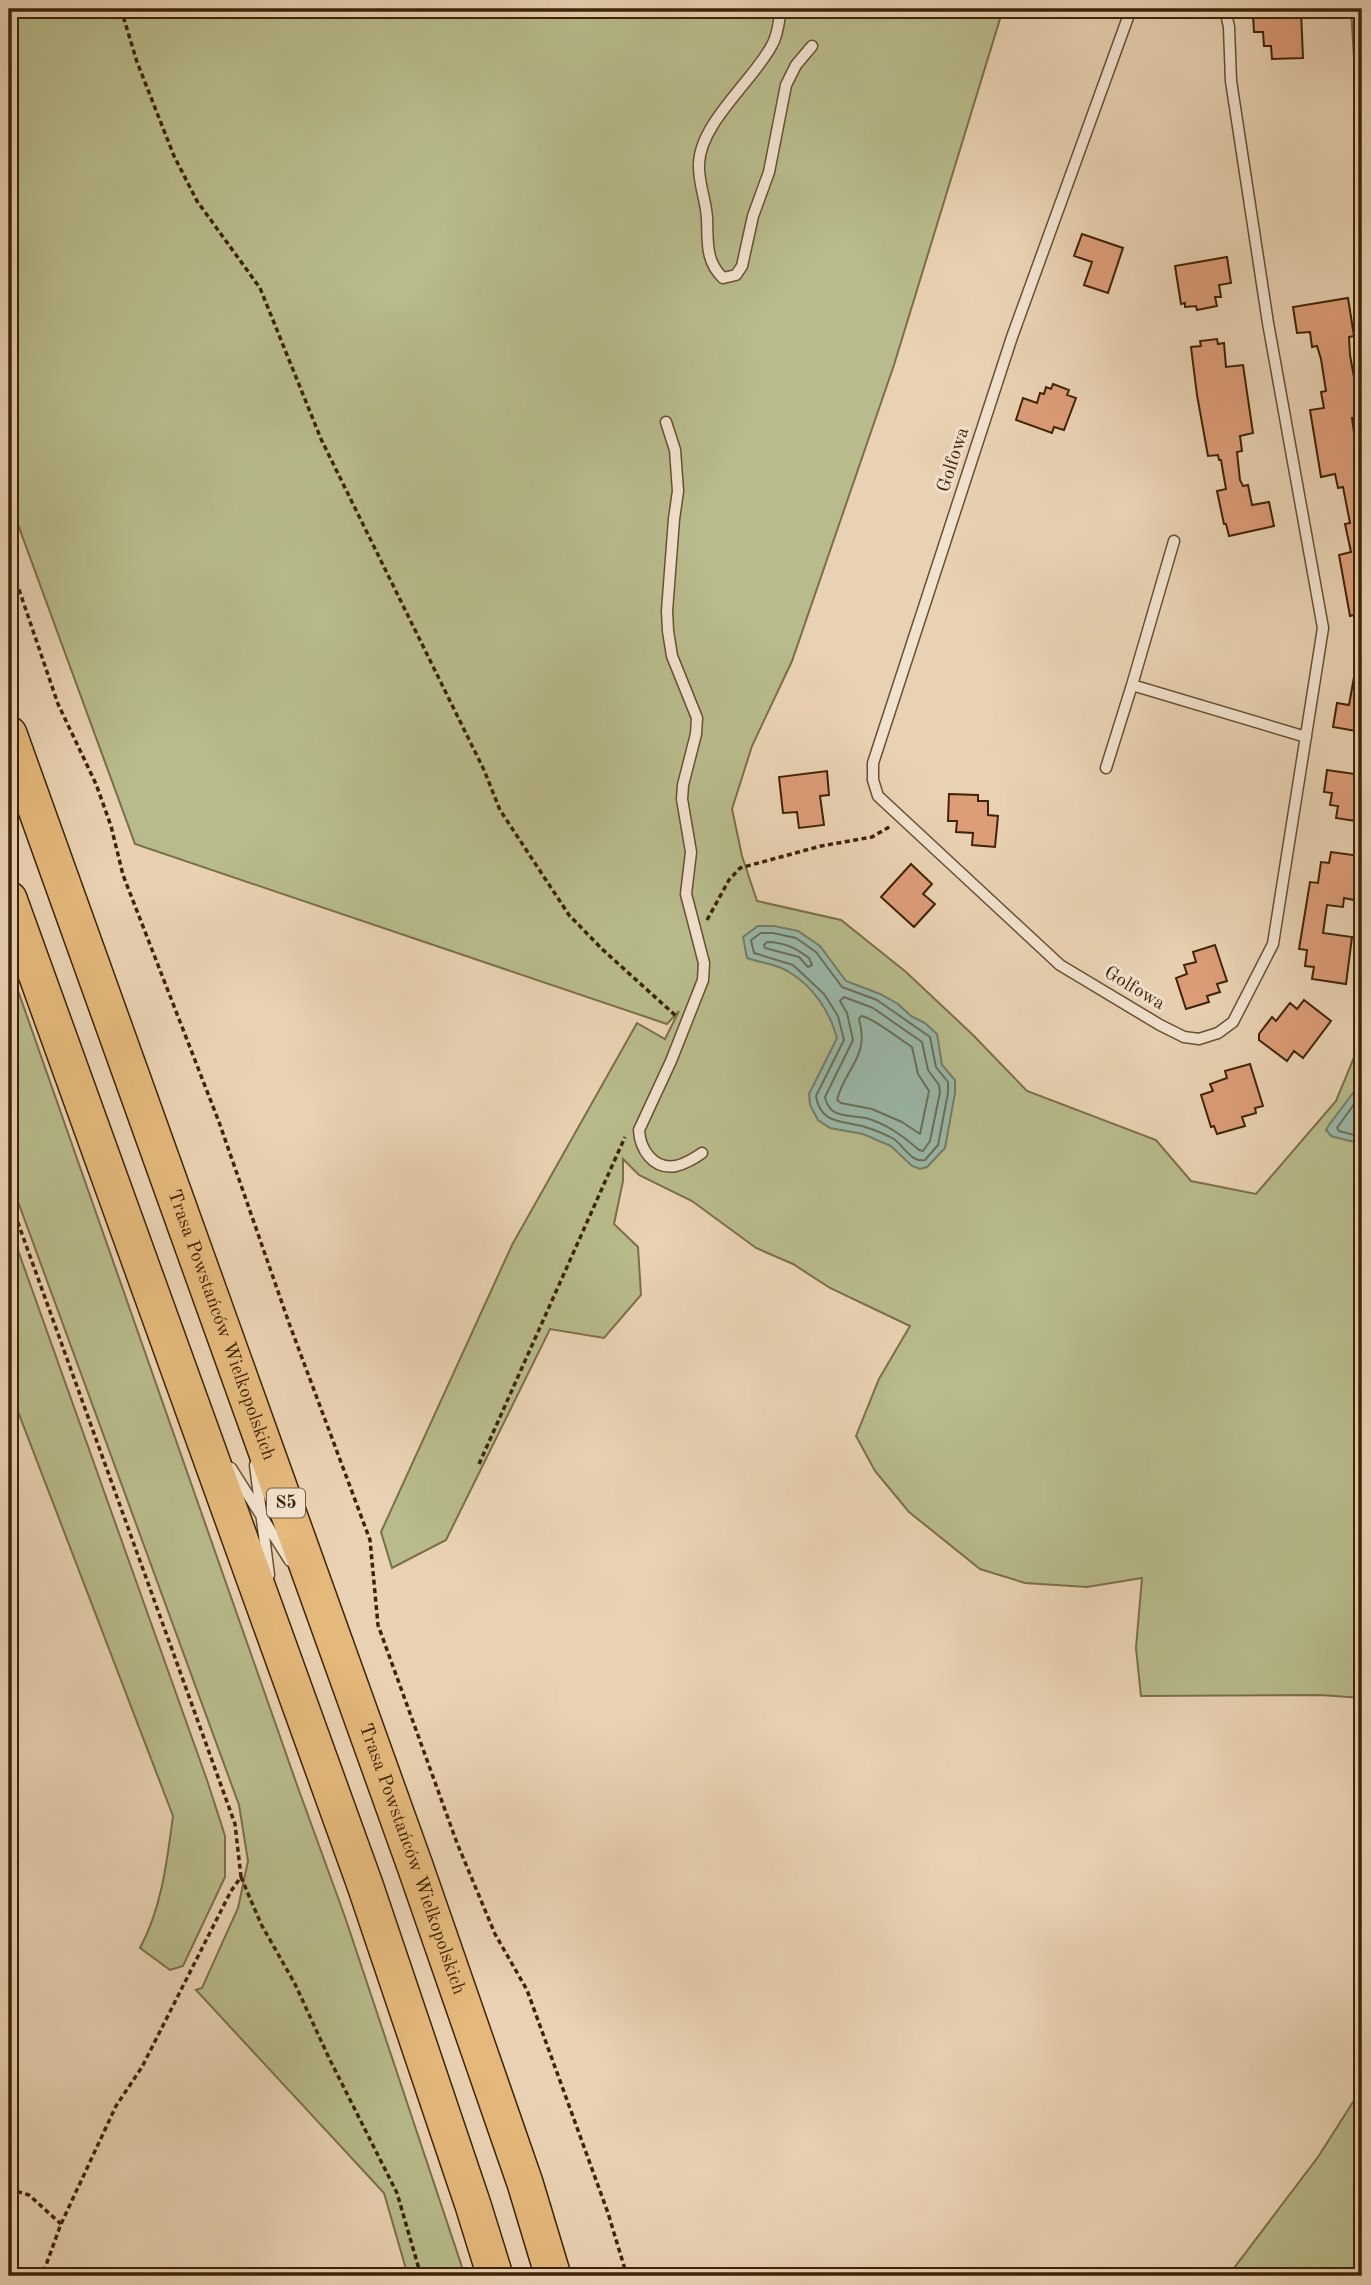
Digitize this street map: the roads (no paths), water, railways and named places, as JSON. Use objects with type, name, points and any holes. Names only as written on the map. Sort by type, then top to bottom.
[{"type":"highway","name":"Trasa Powstańców Wielkopolskich","points":[[9,734],[329,1624],[520,2170],[553,2276]]},
{"type":"highway","points":[[9,899],[378,1923],[474,2205],[495,2276]]},
{"type":"lane","points":[[781,9],[774,43],[709,131],[698,162],[706,213],[707,253],[715,271],[723,278],[736,275],[742,266],[753,216],[769,172],[786,85],[796,65],[812,46]]},
{"type":"lane","name":"Golfowa","points":[[1131,9],[1012,337],[873,763],[873,780],[877,796],[1060,965],[1160,1026],[1184,1037],[1199,1039],[1218,1033],[1233,1022],[1273,944],[1323,628],[1268,323],[1231,81],[1229,27],[1225,9]]},
{"type":"lane","points":[[666,422],[675,450],[678,491],[669,576],[668,631],[672,656],[697,718],[682,799],[691,852],[686,894],[704,962],[703,980],[671,1061],[639,1130],[640,1143],[647,1155],[660,1164],[675,1166],[702,1153]]},
{"type":"lane","points":[[1106,768],[1174,541]]},
{"type":"lane","points":[[1132,685],[1306,737]]},
{"type":"lane","points":[[245,1388],[251,1440]]},
{"type":"lane","points":[[192,1406],[220,1451]]},
{"type":"lane","points":[[253,1452],[271,1586]]},
{"type":"lane","points":[[227,1462],[295,1571]]},
{"type":"lane","points":[[302,1581],[329,1624]]},
{"type":"lane","points":[[273,1600],[278,1642]]},
{"type":"water","points":[[758,926],[798,931],[820,946],[846,981],[898,1004],[937,1034],[942,1065],[955,1080],[955,1093],[945,1148],[927,1167],[920,1169],[912,1166],[891,1146],[863,1134],[830,1128],[818,1120],[810,1105],[809,1094],[837,1038],[825,1009],[806,985],[785,969],[747,958],[743,937]]},
{"type":"water","points":[[1362,1081],[1362,1144],[1331,1136],[1326,1130]]}]
